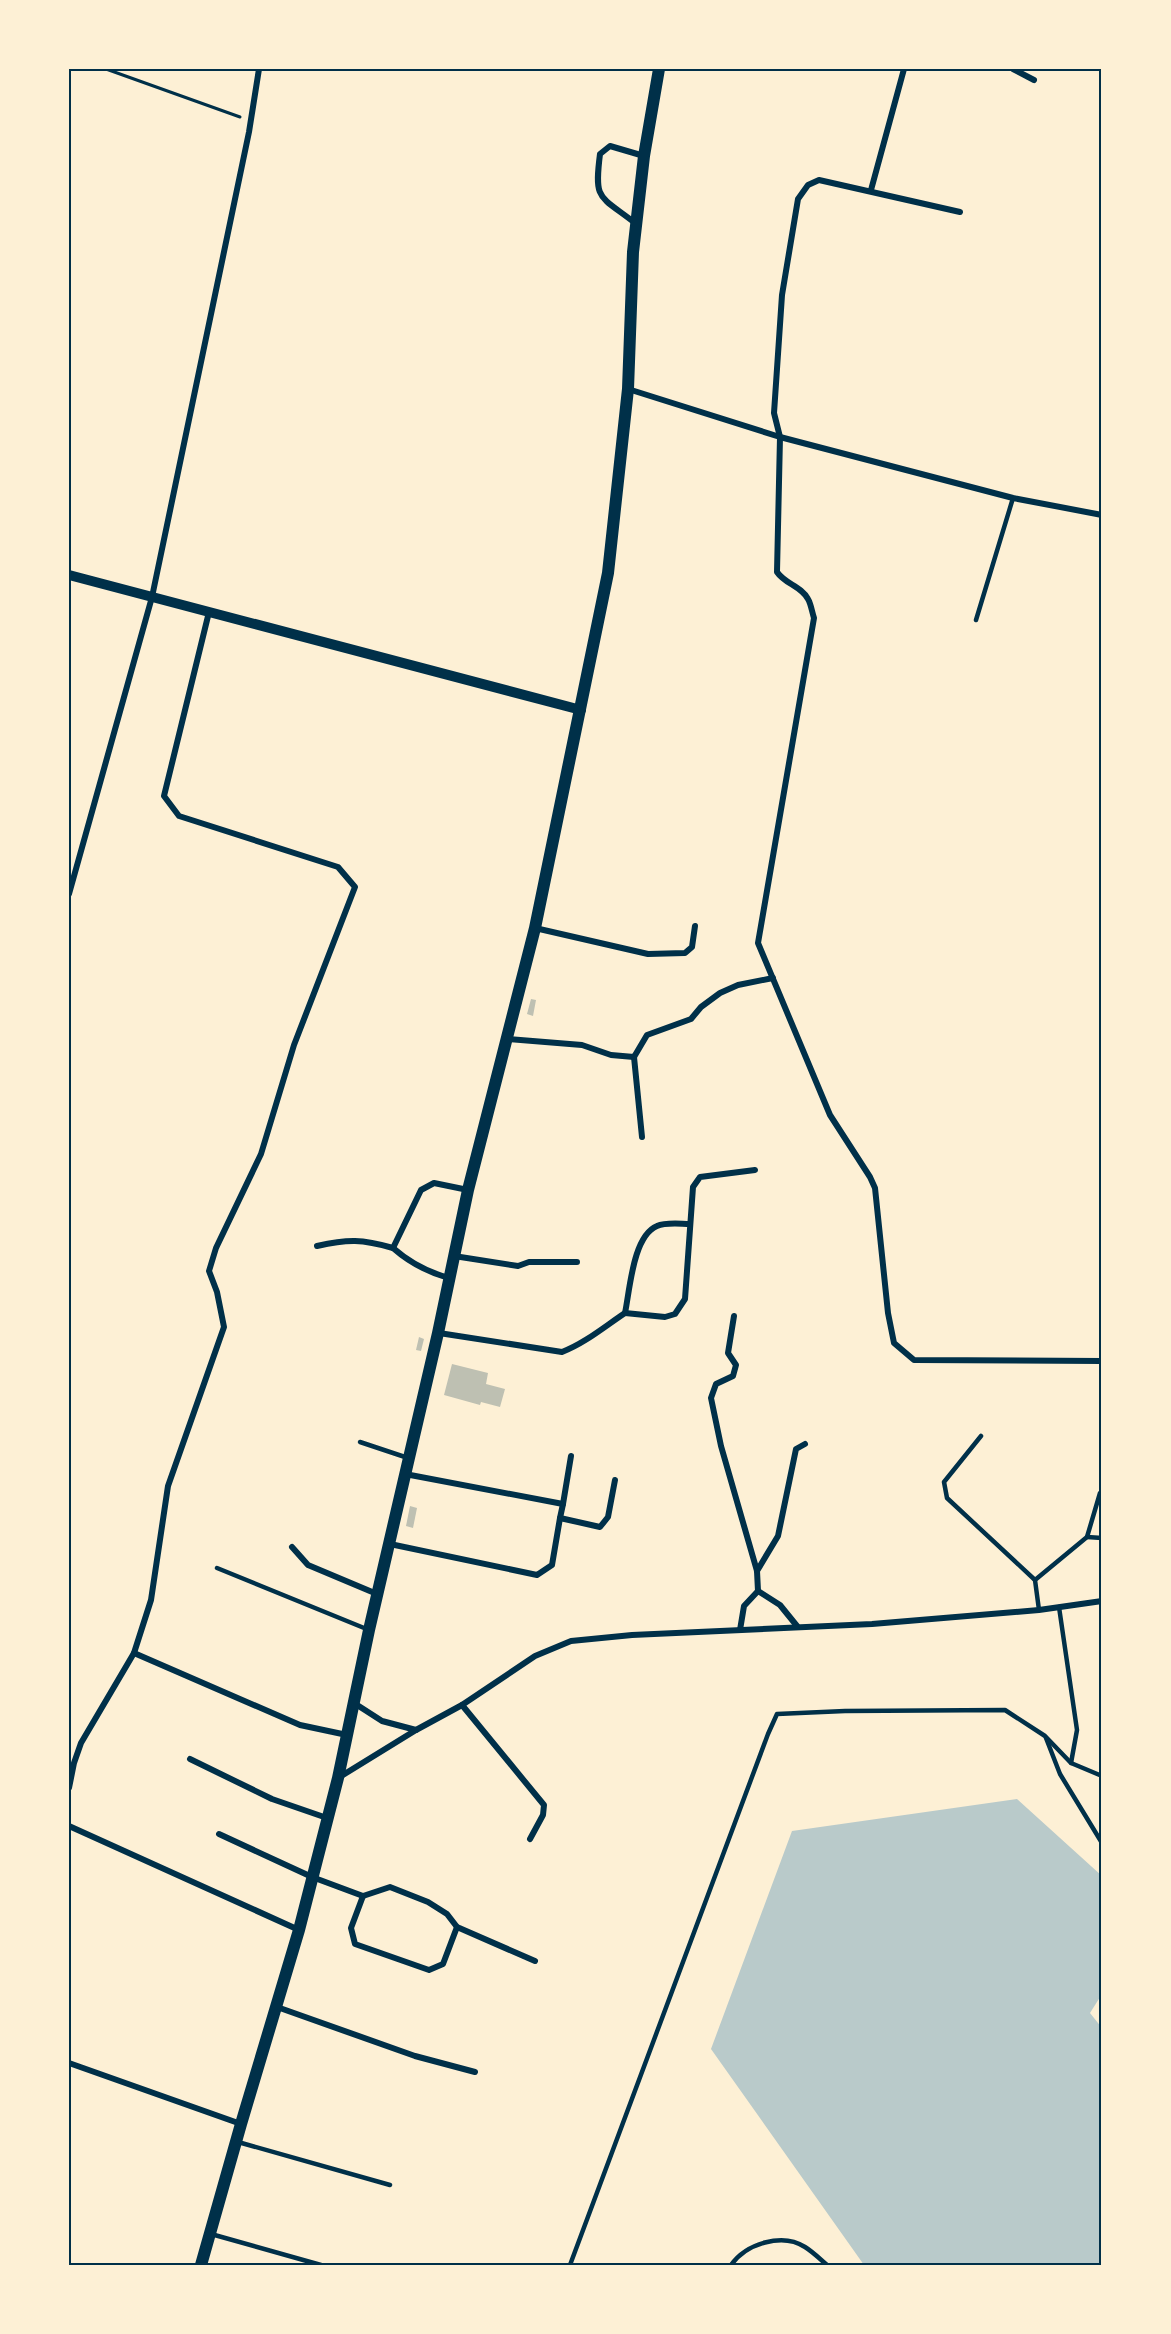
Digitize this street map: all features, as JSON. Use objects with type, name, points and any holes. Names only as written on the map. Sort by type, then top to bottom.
[{"type":"main road","points":[[201,2265],[300,1930],[338,1778],[468,1190],[535,928],[581,710],[608,573],[628,389],[633,252],[644,156],[659,69]]},
{"type":"street","points":[[69,894],[152,597],[259,69]]},
{"type":"street","points":[[871,190],[903,69]]},
{"type":"street","points":[[1013,69],[1034,80]]},
{"type":"street","points":[[637,224],[601,197],[596,185],[600,154],[610,146],[644,156]]},
{"type":"street","points":[[960,212],[819,180],[808,185],[798,199],[782,295],[774,401],[774,413],[780,437],[777,572],[782,579],[803,592],[809,600],[814,618],[758,943],[830,1115],[875,1188],[888,1313],[894,1343],[914,1360],[1102,1361]]},
{"type":"street","points":[[628,389],[780,437],[1013,498],[1102,515]]},
{"type":"street","points":[[69,575],[581,710]]},
{"type":"street","points":[[69,1788],[74,1762],[81,1743],[134,1653],[151,1600],[168,1486],[224,1328],[217,1293],[209,1271],[216,1248],[261,1155],[294,1045],[355,887],[338,867],[179,816],[164,796],[209,612]]},
{"type":"street","points":[[535,928],[648,954],[685,953],[692,947],[696,926]]},
{"type":"street","points":[[642,1137],[634,1058],[647,1035],[691,1019],[701,1007],[720,993],[738,985],[773,978]]},
{"type":"street","points":[[508,1039],[582,1045],[611,1055],[634,1058]]},
{"type":"street","points":[[438,1333],[562,1352],[580,1345],[595,1332],[626,1313],[665,1317],[675,1314],[685,1299],[693,1187],[700,1177],[755,1170]]},
{"type":"street","points":[[393,1248],[421,1190],[434,1183],[468,1190]]},
{"type":"street","points":[[626,1313],[639,1247],[647,1231],[660,1225],[690,1224]]},
{"type":"street","points":[[317,1246],[346,1240],[371,1242],[393,1248],[428,1272],[450,1278]]},
{"type":"street","points":[[454,1256],[518,1266],[529,1262],[577,1262]]},
{"type":"street","points":[[734,1316],[728,1353],[736,1365],[733,1376],[716,1384],[711,1398],[721,1446],[757,1571],[758,1591],[744,1606],[740,1630]]},
{"type":"street","points":[[757,1571],[778,1536],[796,1449],[805,1444]]},
{"type":"street","points":[[390,1544],[537,1575],[552,1565],[571,1456]]},
{"type":"street","points":[[405,1474],[563,1503]]},
{"type":"street","points":[[560,1518],[600,1527],[608,1517],[615,1480]]},
{"type":"street","points":[[292,1547],[308,1565],[377,1594]]},
{"type":"street","points":[[758,1591],[780,1605],[797,1626]]},
{"type":"street","points":[[338,1778],[462,1705],[536,1656],[571,1641],[632,1635],[872,1624],[1039,1610],[1102,1601]]},
{"type":"street","points":[[134,1653],[300,1725],[347,1735]]},
{"type":"street","points":[[354,1703],[382,1721],[416,1730]]},
{"type":"street","points":[[462,1705],[544,1805],[543,1815],[531,1839]]},
{"type":"street","points":[[190,1759],[272,1798],[327,1818]]},
{"type":"street","points":[[69,1826],[300,1930]]},
{"type":"street","points":[[219,1834],[312,1877],[363,1896],[390,1887],[428,1902],[447,1914],[457,1927],[535,1961]]},
{"type":"street","points":[[363,1896],[351,1928],[355,1944],[429,1970],[443,1964],[457,1927]]},
{"type":"street","points":[[277,2007],[415,2056],[475,2072]]},
{"type":"street","points":[[69,2063],[241,2124]]},
{"type":"lane","points":[[976,620],[1013,498]]},
{"type":"lane","points":[[981,1436],[944,1482],[947,1498],[1035,1580],[1039,1610]]},
{"type":"lane","points":[[360,1442],[408,1458]]},
{"type":"lane","points":[[1035,1580],[1088,1537],[1100,1493]]},
{"type":"lane","points":[[1088,1537],[1102,1538]]},
{"type":"lane","points":[[217,1568],[369,1630]]},
{"type":"lane","points":[[1059,1607],[1077,1731],[1071,1763]]},
{"type":"lane","points":[[570,2265],[763,1745],[777,1714],[845,1711],[1005,1710],[1045,1736],[1071,1763],[1102,1776]]},
{"type":"lane","points":[[1045,1736],[1060,1774],[1102,1844]]},
{"type":"lane","points":[[236,2142],[390,2185]]},
{"type":"lane","points":[[211,2234],[321,2265]]},
{"type":"lane","points":[[731,2265],[753,2245],[780,2240],[803,2245],[827,2265]]},
{"type":"path","points":[[106,69],[250,120]]},
{"type":"shaded area","points":[[1017,1799],[1102,1876],[1102,1994],[1090,2013],[1102,2028],[1102,2265],[864,2265],[711,2049],[792,1831]]},
{"type":"building","points":[[531,999],[536,1000],[533,1016],[527,1014]]},
{"type":"building","points":[[419,1337],[424,1339],[421,1351],[416,1350]]},
{"type":"building","points":[[452,1364],[488,1373],[486,1384],[505,1389],[500,1407],[481,1402],[480,1405],[444,1395]]},
{"type":"building","points":[[410,1506],[417,1508],[413,1528],[406,1526]]}]
